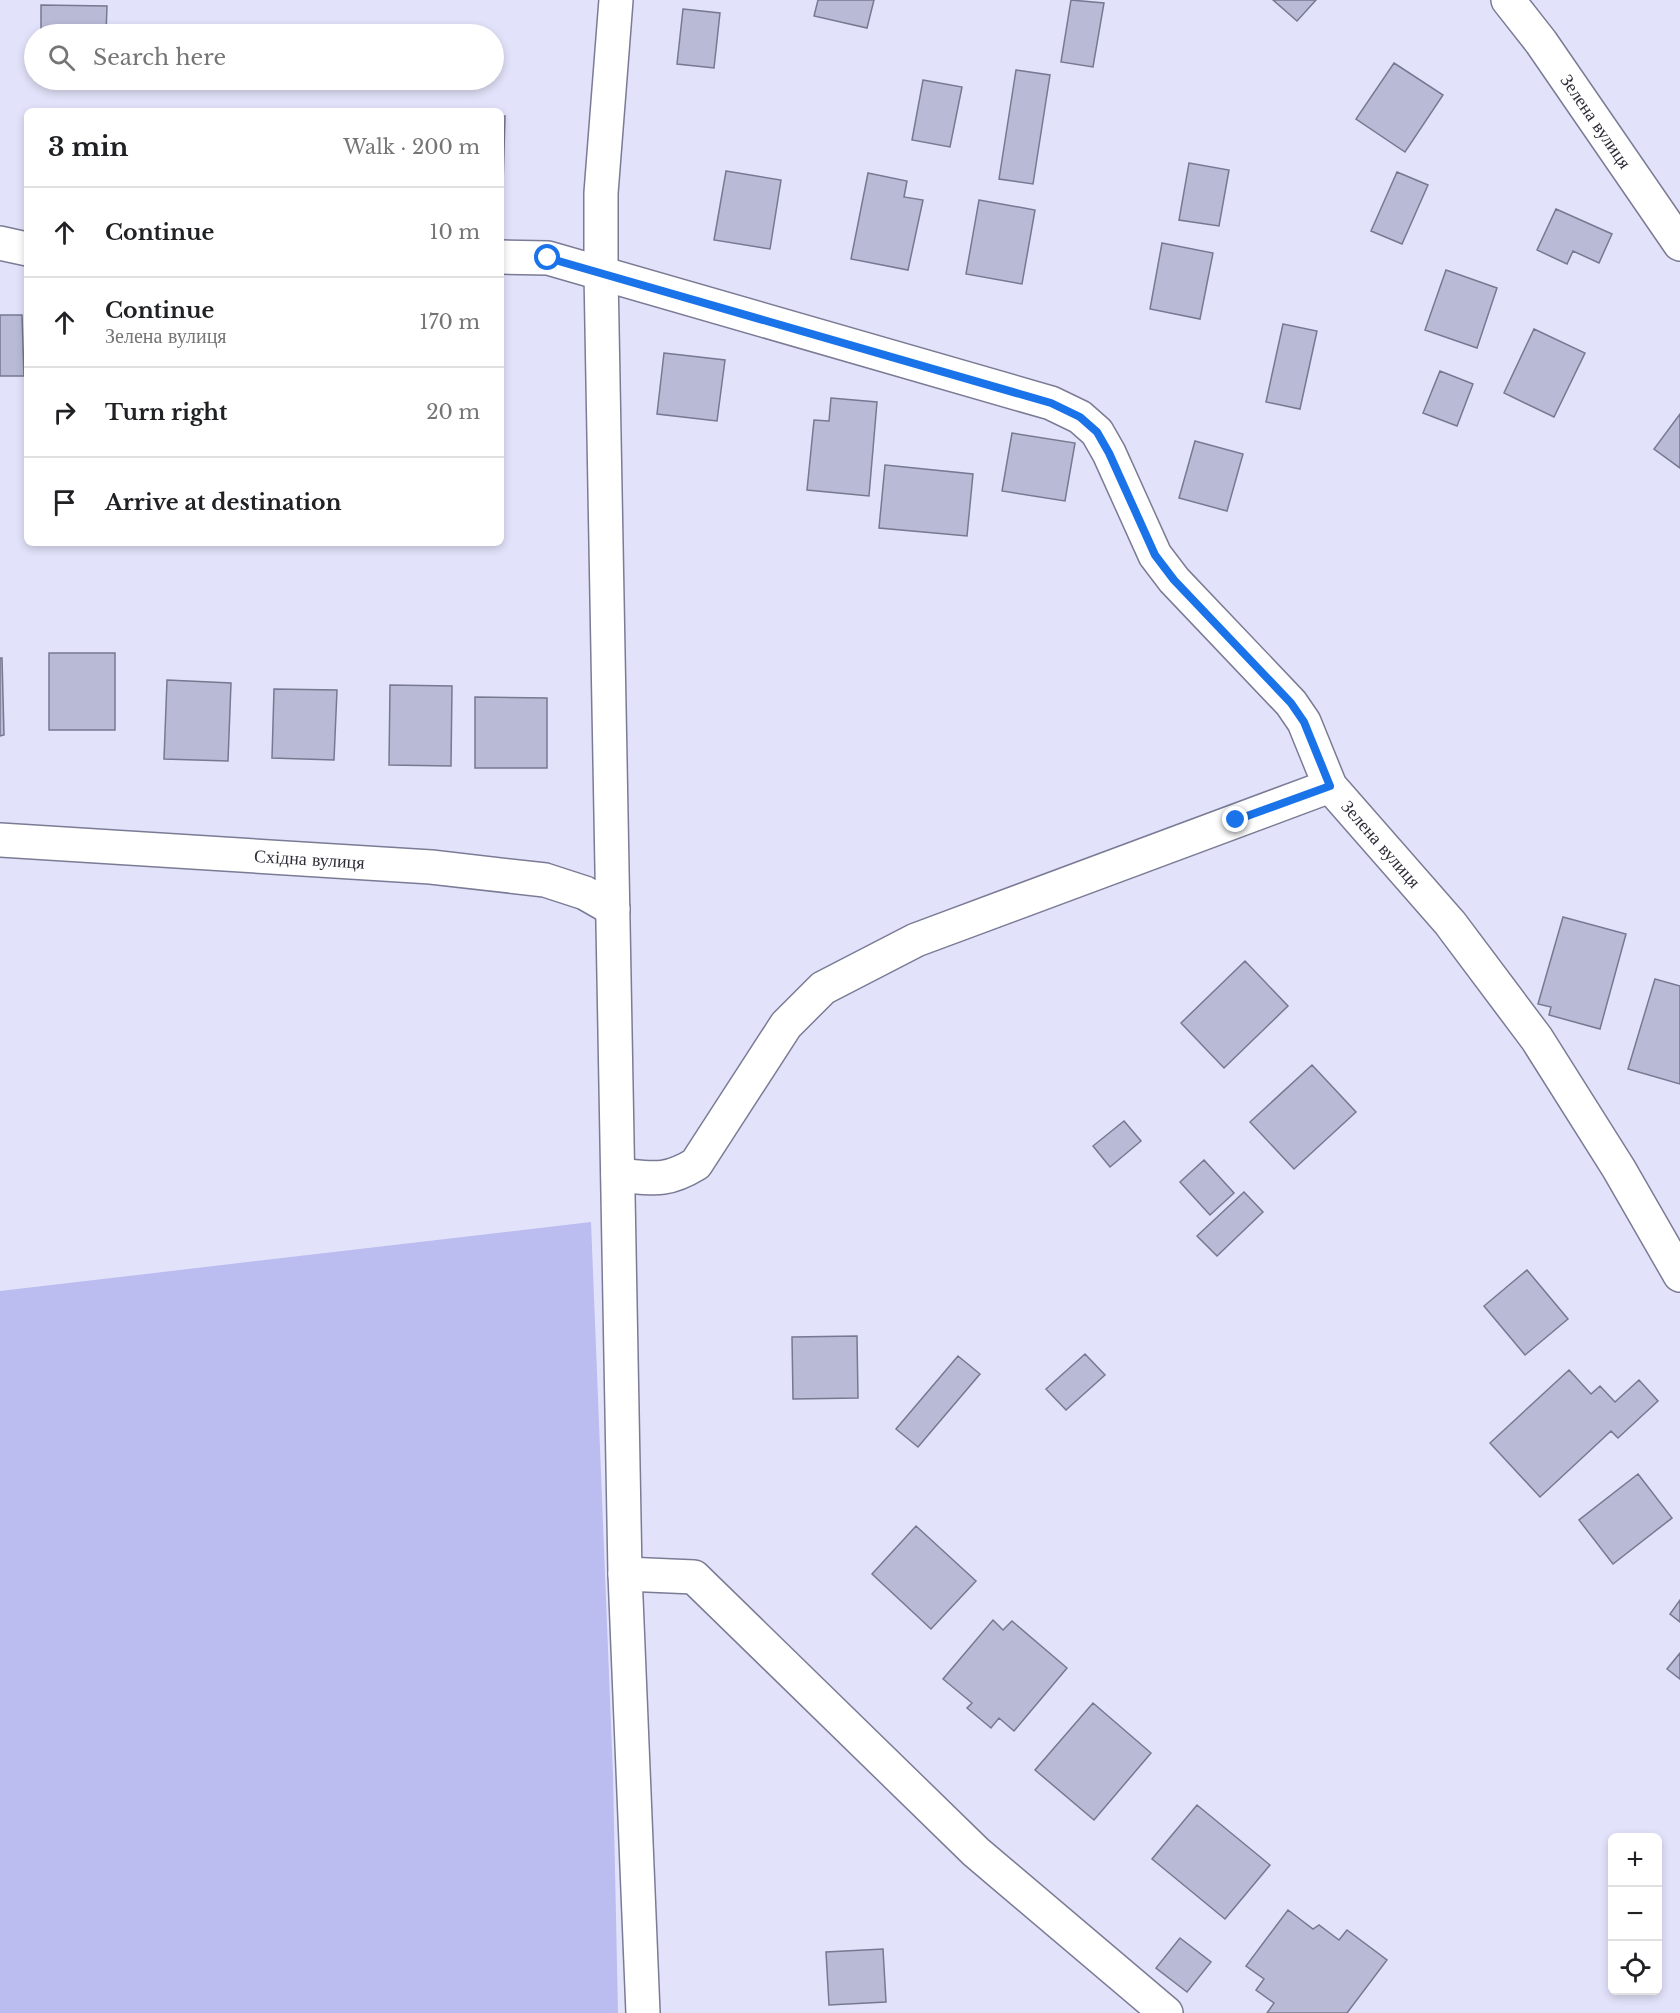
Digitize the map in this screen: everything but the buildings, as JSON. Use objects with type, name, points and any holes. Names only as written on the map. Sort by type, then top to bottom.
[{"type":"street","points":[[616,0],[601,192],[601,273],[625,1574],[643,2013]]},
{"type":"street","name":"Зелена вулиця","points":[[1508,0],[1541,42],[1680,244]]},
{"type":"street","points":[[0,243],[24,248]]},
{"type":"street","name":"Зелена вулиця","points":[[504,258],[548,258],[1051,403],[1080,417],[1097,432],[1109,453],[1155,555],[1174,580],[1291,703],[1304,722],[1330,786],[1450,923],[1537,1039],[1619,1169],[1680,1275]]},
{"type":"street","points":[[618,1175],[659,1178],[678,1174],[696,1164],[786,1025],[823,988],[916,940],[1330,786]]},
{"type":"street","name":"Східна вулиця","points":[[0,840],[430,867],[545,880],[585,893],[613,909]]},
{"type":"street","points":[[625,1574],[694,1577],[976,1852],[1166,2013]]},
{"type":"shaded area","points":[[591,1222],[613,1775],[618,2013],[0,2013],[0,1291]]},
{"type":"route","points":[[548,258],[1051,403],[1080,417],[1097,432],[1109,453],[1155,555],[1174,580],[1278,687],[1304,722],[1314,744],[1330,786],[1236,820]]}]
